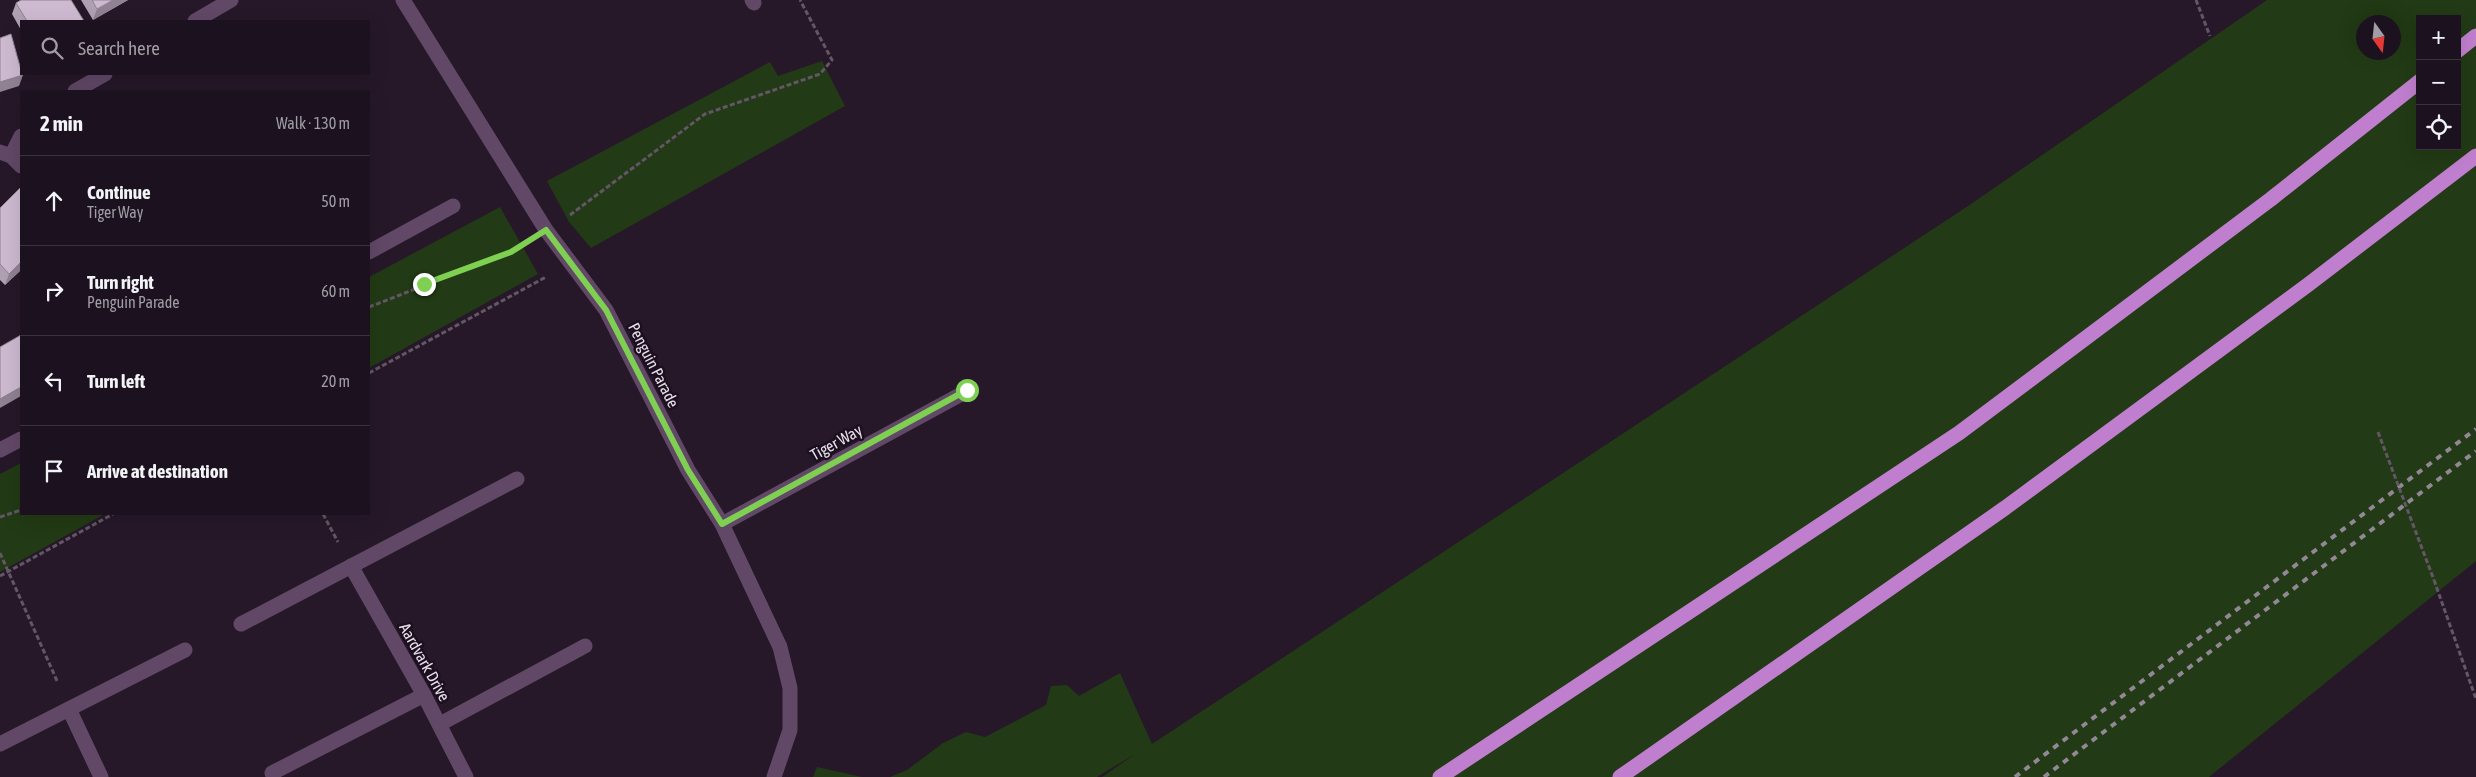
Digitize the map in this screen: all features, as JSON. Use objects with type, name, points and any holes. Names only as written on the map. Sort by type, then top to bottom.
[{"type":"highway","points":[[2461,48],[2476,36]]},
{"type":"highway","points":[[1440,777],[1959,433],[2271,199],[2416,84]]},
{"type":"highway","points":[[1620,777],[2005,508],[2301,290],[2476,156]]},
{"type":"street","points":[[197,20],[231,0]]},
{"type":"street","name":"Penguin Parade","points":[[403,0],[546,230],[606,310],[688,470],[722,524],[780,647],[790,688],[790,730],[774,777]]},
{"type":"street","points":[[77,90],[103,75]]},
{"type":"street","points":[[11,158],[20,138]]},
{"type":"street","points":[[370,251],[453,206]]},
{"type":"street","name":"Tiger Way","points":[[722,524],[967,390]]},
{"type":"street","points":[[0,450],[20,440]]},
{"type":"street","points":[[241,624],[517,479]]},
{"type":"street","name":"Aardvark Drive","points":[[351,566],[440,724],[466,777]]},
{"type":"street","points":[[440,724],[585,646]]},
{"type":"street","points":[[0,744],[185,650]]},
{"type":"street","points":[[272,773],[424,695]]},
{"type":"street","points":[[69,709],[101,777]]},
{"type":"path","points":[[370,307],[424,284],[511,252],[586,205],[670,138],[705,114],[820,74],[832,60],[800,0]]},
{"type":"path","points":[[2196,0],[2210,36]]},
{"type":"path","points":[[370,372],[571,264]]},
{"type":"path","points":[[2378,432],[2443,604],[2476,699]]},
{"type":"path","points":[[0,517],[20,510]]},
{"type":"path","points":[[0,576],[111,515]]},
{"type":"path","points":[[0,553],[69,709]]},
{"type":"green space","points":[[2267,0],[2476,0],[2476,561],[2209,777],[1102,777],[1135,754],[1097,777],[890,777],[907,770],[943,743],[966,732],[985,737],[1046,705],[1051,686],[1067,685],[1079,696],[1120,673],[1152,744],[1971,204]]},
{"type":"green space","points":[[822,61],[845,106],[591,248],[569,222],[547,181],[770,62],[778,76]]},
{"type":"green space","points":[[500,207],[538,274],[370,367],[370,276]]},
{"type":"green space","points":[[20,464],[20,515],[103,515],[0,572],[0,474]]},
{"type":"green space","points":[[817,767],[862,777],[813,777]]},
{"type":"building","points":[[21,0],[71,0],[83,20],[26,20],[16,3]]},
{"type":"building","points":[[92,0],[113,0],[97,9]]},
{"type":"building","points":[[11,34],[20,66],[20,75],[23,75],[0,82],[0,38]]},
{"type":"building","points":[[20,188],[20,263],[9,274],[0,264],[0,208]]},
{"type":"building","points":[[20,336],[20,388],[0,399],[0,347]]},
{"type":"railway","points":[[2015,777],[2476,429]]},
{"type":"railway","points":[[2044,777],[2476,451]]},
{"type":"route","points":[[424,284],[511,252],[546,230],[606,310],[688,470],[722,524],[967,390]]}]
